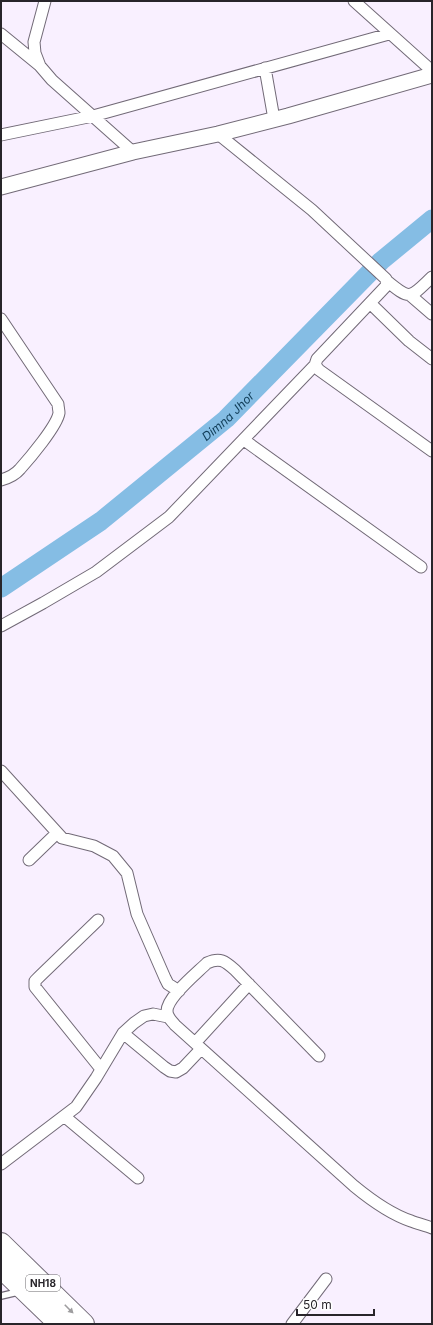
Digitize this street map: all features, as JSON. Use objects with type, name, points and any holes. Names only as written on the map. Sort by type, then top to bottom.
[{"type":"highway","name":"NH18","points":[[4,1257],[24,1290],[59,1324]]},
{"type":"highway","name":"NH18","points":[[4,1257],[84,1324]]},
{"type":"street","points":[[40,66],[35,53],[34,42],[45,1]]},
{"type":"street","points":[[354,1],[432,71]]},
{"type":"street","points":[[1,34],[40,66],[52,80],[133,152]]},
{"type":"street","points":[[1,135],[93,116],[390,34]]},
{"type":"street","points":[[265,68],[274,119]]},
{"type":"street","points":[[1,187],[133,152],[218,134],[432,75]]},
{"type":"street","points":[[218,134],[312,210],[401,293],[410,295],[432,314]]},
{"type":"street","points":[[410,295],[416,292],[432,277]]},
{"type":"street","points":[[1,626],[96,572],[169,517],[315,365],[317,359],[387,285],[387,281]]},
{"type":"street","points":[[370,303],[409,341],[432,360]]},
{"type":"street","points":[[1,319],[58,404],[59,412],[56,421],[48,433],[19,470],[1,480]]},
{"type":"street","points":[[315,365],[319,370],[432,451]]},
{"type":"street","points":[[244,440],[420,567]]},
{"type":"street","points":[[1,771],[62,838],[94,846],[113,856],[127,873],[137,914],[165,978],[168,984],[179,991]]},
{"type":"street","points":[[29,860],[57,833]]},
{"type":"street","points":[[98,920],[40,976],[35,982],[35,987],[101,1069]]},
{"type":"street","points":[[168,1017],[167,1010],[170,1003],[179,991],[207,963],[213,960],[220,960],[227,963],[250,984],[319,1056]]},
{"type":"street","points":[[123,1033],[164,1066],[176,1072],[183,1068],[198,1046],[250,984]]},
{"type":"street","points":[[1,1164],[76,1107],[87,1093],[123,1033],[144,1016],[153,1014],[168,1017],[198,1046],[359,1190],[398,1216],[411,1222],[432,1228]]},
{"type":"street","points":[[64,1116],[138,1178]]},
{"type":"street","points":[[292,1324],[326,1279]]},
{"type":"lane","points":[[1,1296],[24,1290]]},
{"type":"waterway","name":"Dimna Jhor","points":[[1,588],[101,521],[226,419],[381,261],[432,219]]}]
